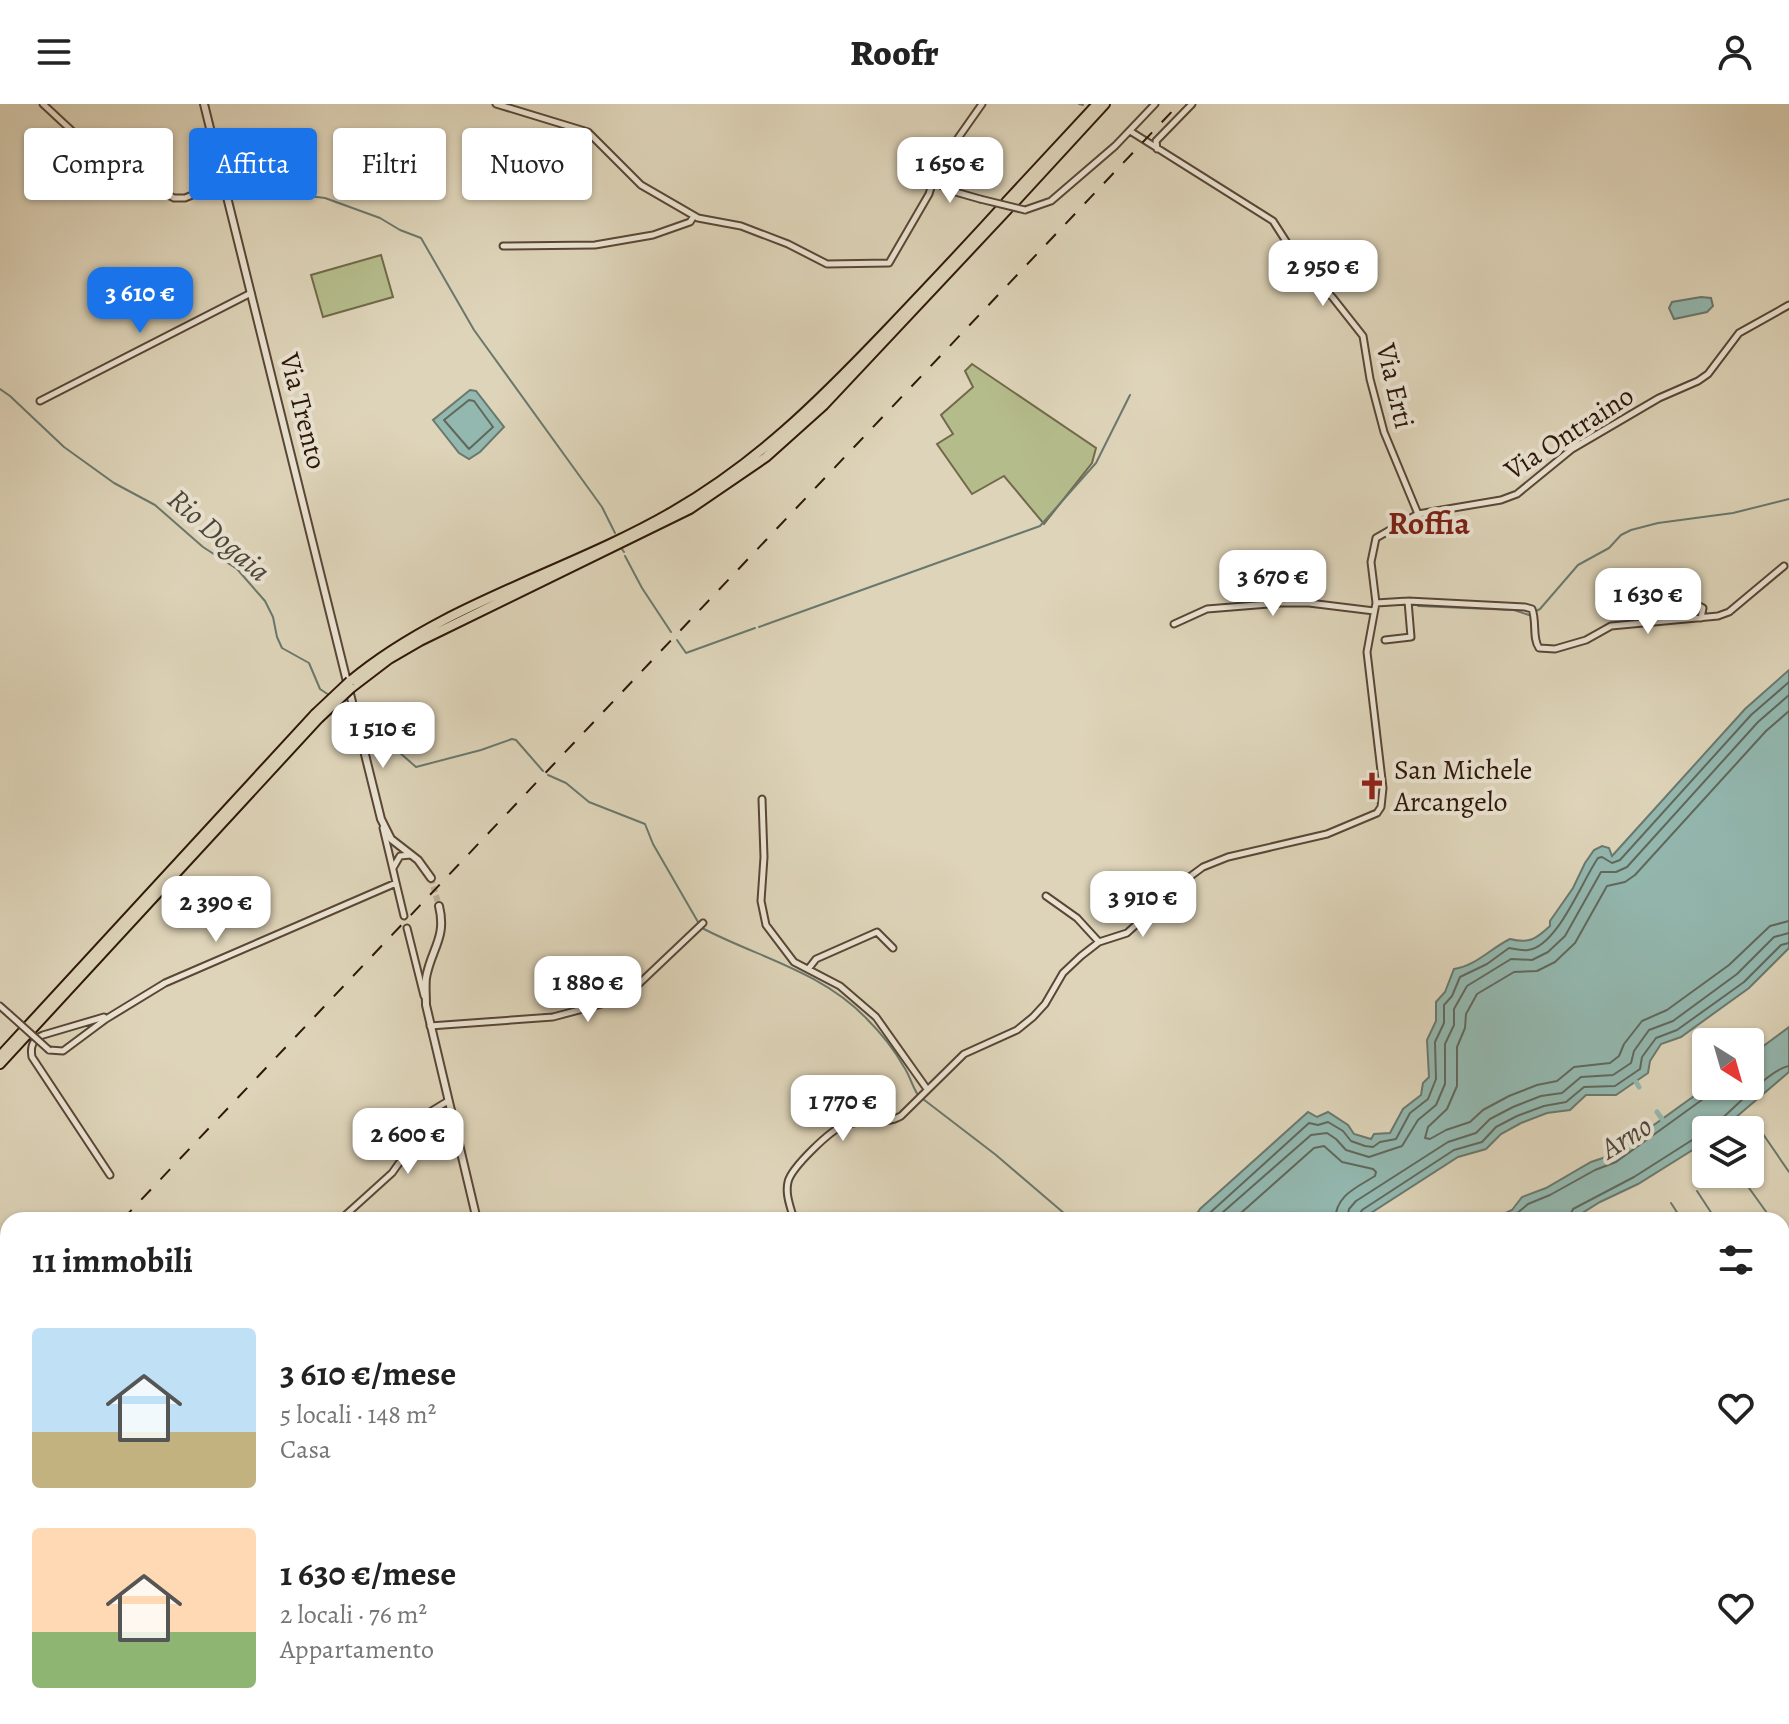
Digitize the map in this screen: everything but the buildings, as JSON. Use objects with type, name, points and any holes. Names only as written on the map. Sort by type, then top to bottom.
[{"type":"highway","points":[[1007,206],[1097,104]]},
{"type":"highway","points":[[0,1056],[317,716],[351,685],[420,634],[647,525],[732,474],[760,453],[818,402],[1105,104]]},
{"type":"highway","points":[[0,1064],[317,716]]},
{"type":"street","points":[[43,104],[85,143],[143,182],[174,198],[189,196]]},
{"type":"street","name":"Via Trento","points":[[204,104],[210,128]]},
{"type":"street","points":[[496,104],[588,132],[641,185],[694,216],[741,226],[788,244],[827,264],[883,264],[892,260],[925,202],[940,163],[982,104]]},
{"type":"street","points":[[933,181],[952,191],[1025,210],[1051,201],[1130,131],[1155,104]]},
{"type":"street","points":[[1158,150],[1156,141],[1192,104]]},
{"type":"street","name":"Via Erti","points":[[1130,131],[1273,221],[1300,263],[1363,336],[1384,432],[1418,514]]},
{"type":"street","name":"Via Trento","points":[[229,200],[357,729],[381,819],[399,848]]},
{"type":"street","points":[[503,246],[561,247],[636,239],[690,222],[694,216]]},
{"type":"street","points":[[40,401],[252,293]]},
{"type":"street","name":"Via Ontraino","points":[[1099,942],[1127,933],[1203,867],[1228,857],[1327,834],[1377,813],[1381,807],[1383,788],[1367,652],[1376,603],[1371,570],[1373,544],[1381,534],[1418,514],[1501,500],[1517,494],[1572,449],[1659,398],[1698,381],[1721,359],[1739,333],[1789,305]]},
{"type":"street","points":[[1376,603],[1408,601],[1517,605],[1532,609],[1536,618],[1536,643],[1539,648],[1545,649],[1586,640],[1611,626],[1701,618],[1729,612],[1784,566]]},
{"type":"street","points":[[1656,621],[1665,595]]},
{"type":"street","points":[[1385,640],[1411,637],[1408,601]]},
{"type":"street","points":[[1690,601],[1703,608],[1701,618]]},
{"type":"street","points":[[1174,624],[1207,609],[1280,603],[1309,603],[1374,611]]},
{"type":"street","points":[[762,799],[762,916],[770,932],[794,962],[850,993],[876,1017],[925,1091]]},
{"type":"street","points":[[381,819],[393,858],[392,869],[404,916]]},
{"type":"street","points":[[393,858],[399,848],[424,866],[431,878]]},
{"type":"street","points":[[393,858],[403,854],[412,856]]},
{"type":"street","points":[[0,1006],[49,1050],[63,1051],[165,983],[396,883]]},
{"type":"street","points":[[792,1212],[788,1194],[790,1176],[823,1141],[844,1125],[894,1120],[972,1049],[1011,1033],[1033,1017],[1045,1004],[1063,973],[1099,942],[1077,918],[1046,896]]},
{"type":"street","points":[[426,1005],[428,971],[442,927],[439,906]]},
{"type":"street","points":[[430,1026],[553,1017],[624,998],[703,923]]},
{"type":"street","points":[[407,928],[414,957],[420,966],[430,1026],[475,1212]]},
{"type":"street","points":[[809,968],[816,959],[877,932],[893,948]]},
{"type":"street","points":[[420,966],[434,955]]},
{"type":"street","points":[[420,966],[421,974],[428,971]]},
{"type":"street","points":[[110,1175],[30,1050],[39,1037],[116,1013]]},
{"type":"street","points":[[349,1212],[392,1173],[412,1145],[425,1115],[448,1101]]},
{"type":"green space","points":[[381,255],[393,297],[323,317],[311,275]]},
{"type":"green space","points":[[972,364],[1096,448],[1092,463],[1044,524],[1004,476],[972,494],[937,444],[953,434],[941,415],[973,387],[965,371]]},
{"type":"water","points":[[1711,298],[1713,306],[1707,312],[1674,319],[1669,308],[1672,302]]},
{"type":"water","points":[[470,390],[476,391],[504,427],[469,459],[459,453],[433,420]]},
{"type":"water","points":[[1789,670],[1789,948],[1749,988],[1681,1037],[1661,1044],[1650,1061],[1648,1073],[1616,1095],[1586,1095],[1570,1110],[1547,1113],[1521,1123],[1501,1134],[1486,1149],[1458,1157],[1372,1212],[1198,1212],[1308,1112],[1317,1117],[1328,1112],[1348,1125],[1354,1134],[1371,1139],[1374,1134],[1390,1133],[1403,1109],[1421,1095],[1423,1083],[1429,1077],[1427,1040],[1436,1021],[1436,1002],[1445,992],[1454,969],[1476,961],[1510,939],[1527,941],[1536,937],[1550,926],[1550,921],[1594,850],[1602,846],[1609,848],[1612,856],[1745,709]]},
{"type":"water","points":[[1789,1027],[1789,1072],[1764,1093],[1764,1046]]},
{"type":"water","points":[[1692,1098],[1692,1100],[1756,1100],[1737,1116],[1692,1116],[1692,1150],[1638,1184],[1584,1212],[1508,1212],[1522,1197],[1546,1188],[1591,1162],[1612,1155]]},
{"type":"waterway","points":[[1079,104],[1083,105]]},
{"type":"waterway","points":[[317,197],[380,218],[421,238],[474,330],[602,507],[615,533]]},
{"type":"waterway","name":"Rio Dogaia","points":[[0,389],[64,447],[114,483],[155,505],[203,547],[237,569],[265,601],[282,648],[309,663],[320,689],[329,695]]},
{"type":"waterway","points":[[759,627],[1040,526],[1096,463],[1130,395]]},
{"type":"waterway","points":[[1418,606],[1514,610],[1529,615],[1540,609],[1578,565],[1609,548],[1621,535],[1631,530],[1658,523],[1733,513],[1789,499]]},
{"type":"waterway","points":[[625,556],[671,632]]},
{"type":"waterway","points":[[677,640],[686,653],[755,628]]},
{"type":"waterway","name":"Rio Dogaia","points":[[340,704],[351,711]]},
{"type":"waterway","name":"Rio Dogaia","points":[[357,715],[416,767],[512,739],[543,771]]},
{"type":"waterway","name":"Rio Dogaia","points":[[548,775],[566,783],[589,802],[645,824],[653,844],[698,922]]},
{"type":"waterway","name":"Rio Dogaia","points":[[702,928],[788,966],[848,1002],[891,1047],[918,1095]]},
{"type":"waterway","points":[[1636,1082],[1639,1087]]},
{"type":"waterway","name":"Rio Dogaia","points":[[923,1099],[1063,1212]]},
{"type":"waterway","name":"Arno","points":[[1657,1112],[1662,1119]]},
{"type":"waterway","points":[[1764,1135],[1789,1172]]},
{"type":"waterway","points":[[1749,1188],[1766,1212]]},
{"type":"waterway","points":[[1697,1191],[1711,1212]]},
{"type":"waterway","points":[[1671,1203],[1677,1212]]},
{"type":"tunnel","points":[[431,878],[439,906]]},
{"type":"railway","points":[[130,1212],[1179,104]]},
{"type":"place","name":"San Michele Arcangelo","points":[[1372,786]]},
{"type":"district","name":"Roffia","points":[[1429,523]]}]
